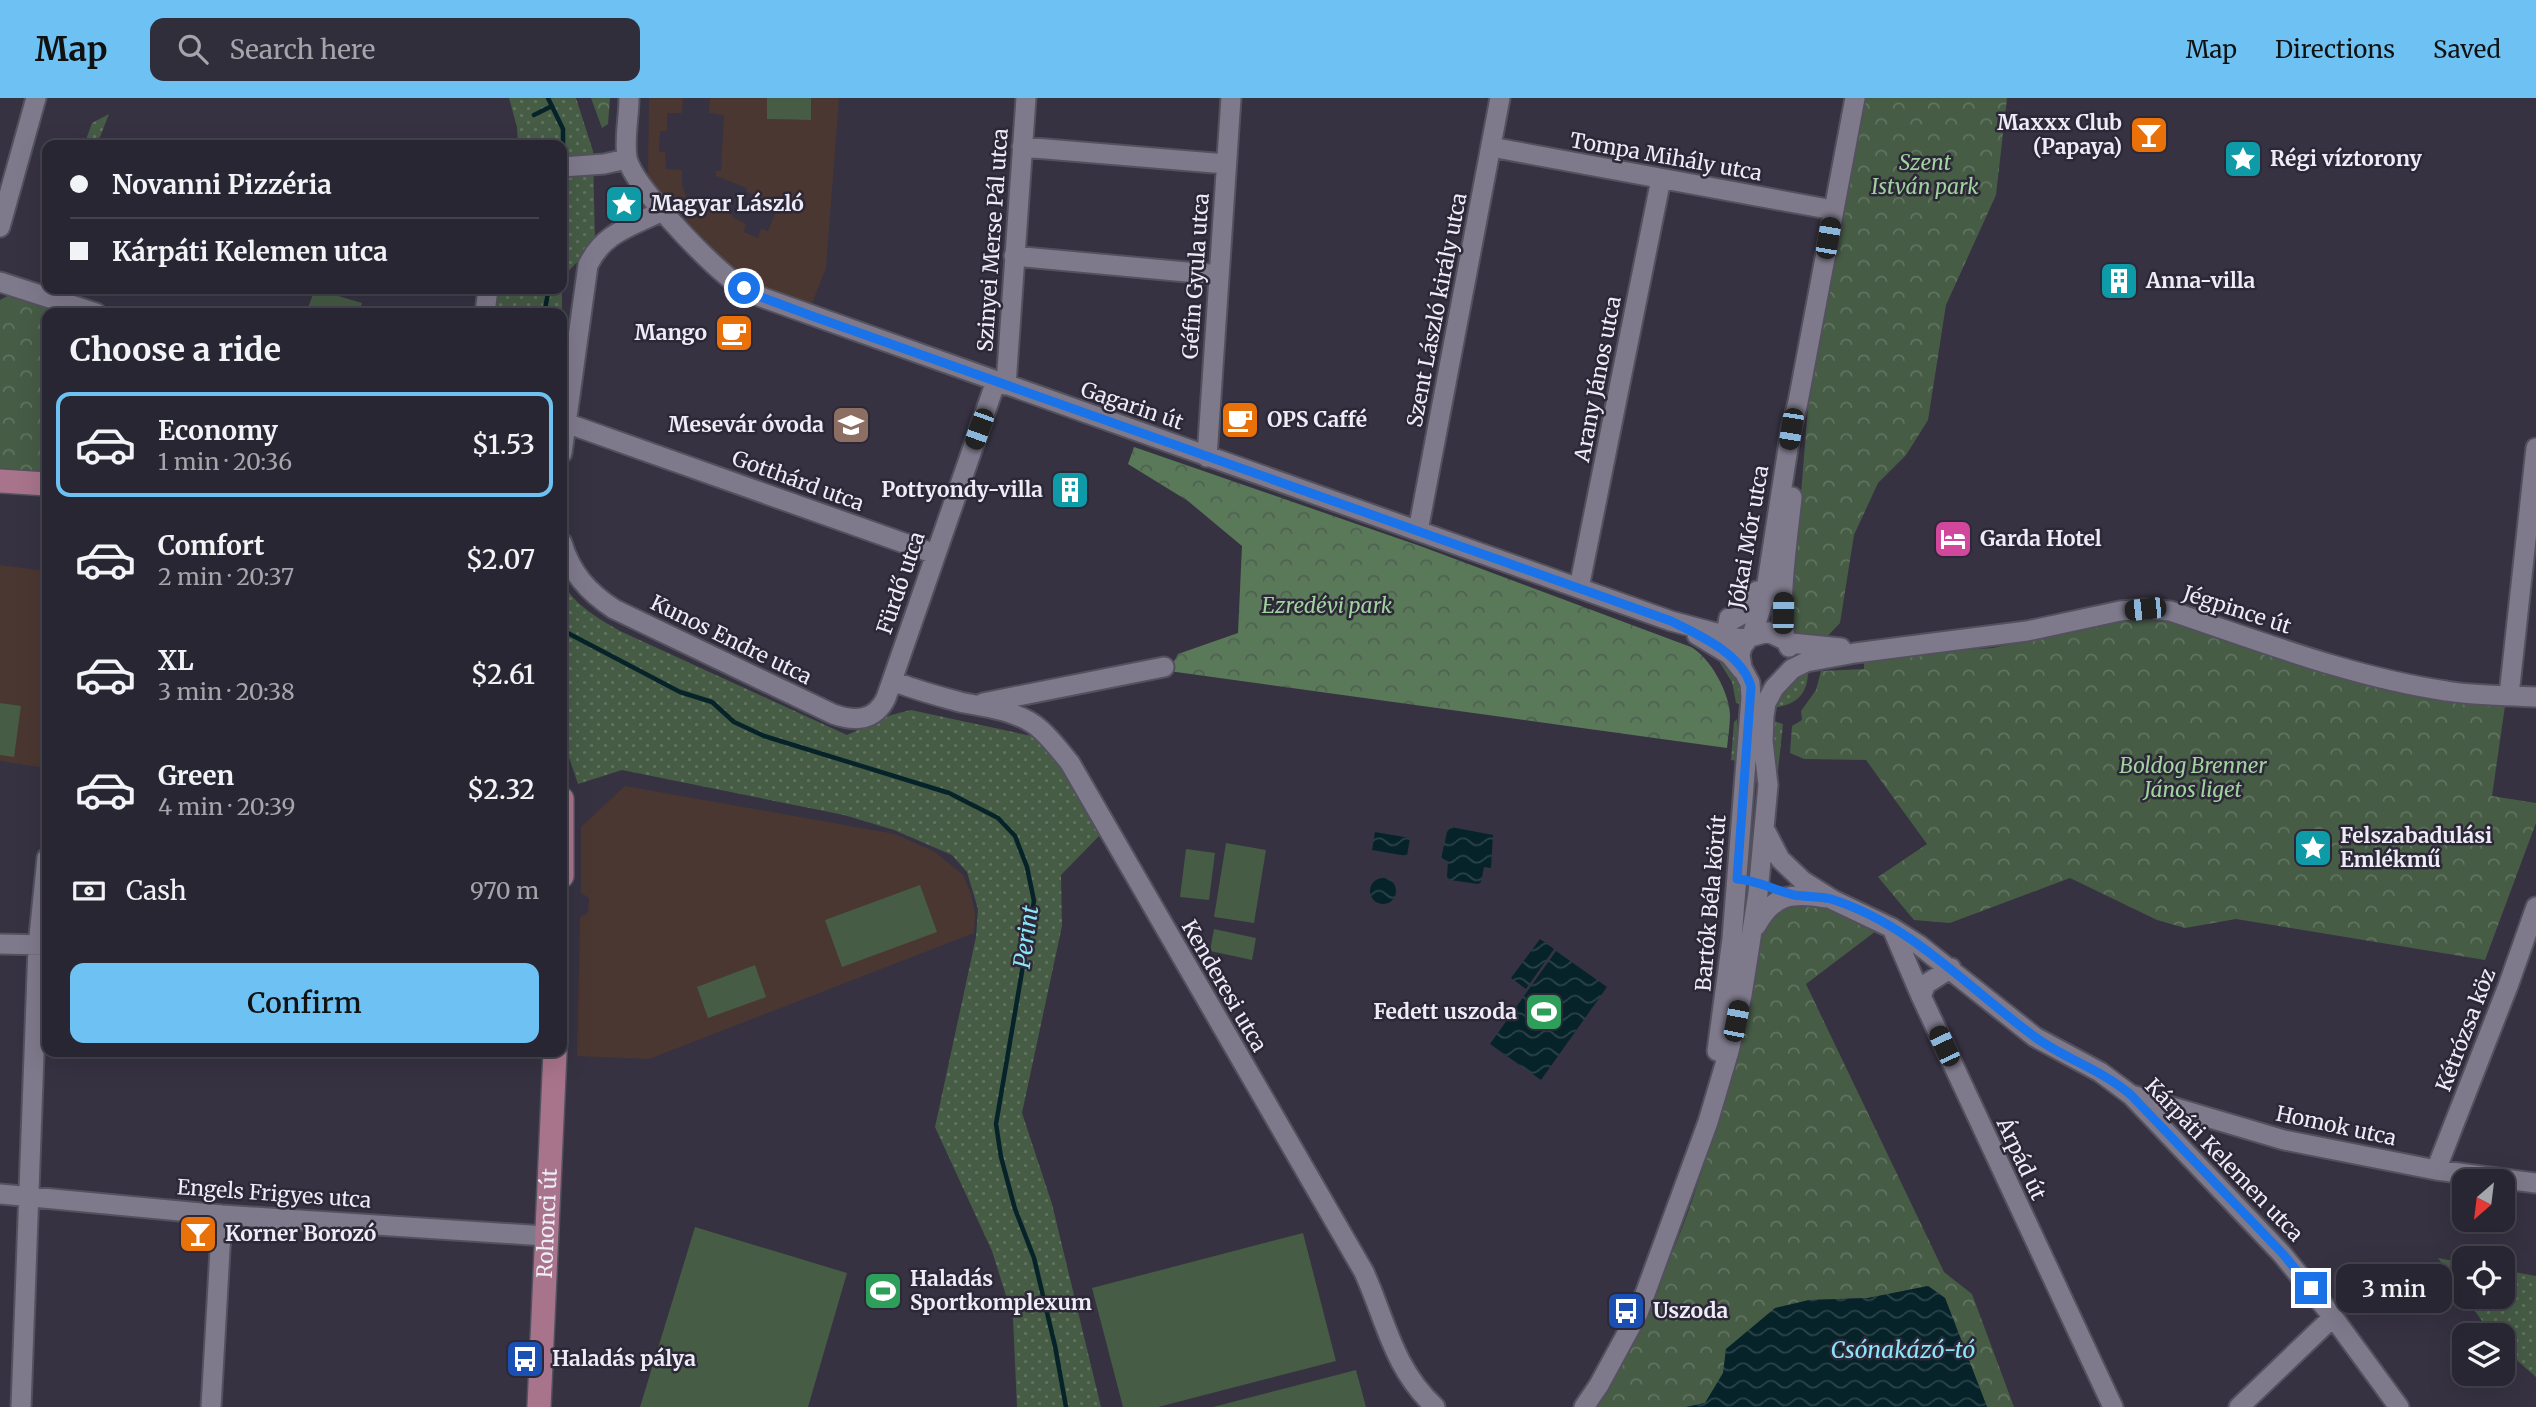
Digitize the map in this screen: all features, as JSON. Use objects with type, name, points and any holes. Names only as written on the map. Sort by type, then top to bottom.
[{"type":"main road","points":[[0,481],[42,484]]},
{"type":"main road","name":"Rohonci út","points":[[538,1404],[555,1057]]},
{"type":"street","points":[[0,227],[36,98]]},
{"type":"street","points":[[571,166],[604,164],[627,159],[629,98]]},
{"type":"street","name":"Szinyei Merse Pál utca","points":[[1001,383],[1026,98]]},
{"type":"street","name":"Géfin Gyula utca","points":[[1207,457],[1231,98]]},
{"type":"street","name":"Szent László király utca","points":[[1418,531],[1500,98]]},
{"type":"street","name":"Jókai Mór utca","points":[[1750,638],[1765,596],[1791,429],[1855,98]]},
{"type":"street","name":"Tompa Mihály utca","points":[[1491,147],[1833,210]]},
{"type":"street","points":[[1023,148],[1226,164]]},
{"type":"street","name":"Gagarin út","points":[[627,159],[637,178],[662,211],[728,277],[761,297],[1671,621],[1731,637],[1750,638],[1768,632],[1784,640]]},
{"type":"street","name":"Arany János utca","points":[[1579,589],[1661,179]]},
{"type":"street","points":[[567,416],[588,265],[596,249],[606,238],[662,211]]},
{"type":"street","points":[[1014,256],[1219,275]]},
{"type":"street","points":[[0,282],[81,308]]},
{"type":"street","name":"Fürdő utca","points":[[892,681],[935,554],[1001,383]]},
{"type":"street","name":"Jókai Mór utca","points":[[1784,640],[1784,597],[1798,402]]},
{"type":"street","name":"Gotthárd utca","points":[[567,423],[935,554]]},
{"type":"street","points":[[2509,695],[2536,448]]},
{"type":"street","points":[[1727,628],[1729,618],[1734,619],[1743,614],[1745,607],[1754,609],[1764,555],[1778,512]]},
{"type":"street","name":"Kunos Endre utca","points":[[567,555],[584,586],[614,609],[833,714],[855,720],[875,714],[881,708],[892,681]]},
{"type":"street","name":"Jégpince út","points":[[1783,677],[1796,666],[1806,662],[2027,631],[2120,611],[2145,609],[2170,611],[2338,667],[2396,681],[2447,692],[2536,696]]},
{"type":"street","name":"Gagarin út","points":[[1671,621],[1725,652],[1745,673]]},
{"type":"street","name":"Bartók Béla körút","points":[[1689,1175],[1711,1085],[1723,1019],[1751,691],[1741,651],[1750,638]]},
{"type":"street","points":[[1745,673],[1763,684],[1783,677],[1792,657],[1784,640]]},
{"type":"street","name":"Jégpince út","points":[[1784,640],[1811,646],[1881,650]]},
{"type":"street","points":[[979,704],[1164,667]]},
{"type":"street","name":"Bartók Béla körút","points":[[1584,1407],[1638,1313],[1689,1175],[1729,1051],[1759,883],[1768,785],[1763,741],[1765,707],[1769,695],[1783,677]]},
{"type":"street","name":"Kenderesi utca","points":[[892,681],[937,696],[979,704],[1022,718],[1040,729],[1070,763],[1364,1272],[1394,1352],[1406,1375],[1434,1407]]},
{"type":"street","name":"Kárpáti Kelemen utca","points":[[1765,824],[1771,843],[1787,868],[1833,900],[1892,928],[1951,968],[2035,1037],[2100,1072],[2131,1095],[2283,1254],[2399,1407]]},
{"type":"street","name":"Kárpáti Kelemen utca","points":[[1737,879],[1796,895],[1833,900]]},
{"type":"street","points":[[1751,936],[1767,908],[1781,898],[1796,895]]},
{"type":"street","name":"Kétrózsa köz","points":[[2436,1170],[2536,907]]},
{"type":"street","name":"Árpád út","points":[[1892,928],[1921,996],[2113,1407]]},
{"type":"street","points":[[0,944],[42,945]]},
{"type":"street","points":[[20,1407],[42,964]]},
{"type":"street","points":[[1921,996],[1926,984],[1951,968]]},
{"type":"street","name":"Homok utca","points":[[2131,1095],[2284,1140],[2436,1170],[2536,1183]]},
{"type":"street","name":"Engels Frigyes utca","points":[[0,1194],[222,1214],[545,1236]]},
{"type":"street","points":[[211,1407],[222,1214]]},
{"type":"street","points":[[2239,1407],[2333,1317]]},
{"type":"shaded area","points":[[649,98],[683,98],[682,113],[667,113],[667,131],[660,131],[659,152],[665,152],[666,169],[682,170],[682,185],[686,196],[695,203],[733,215],[732,217],[746,224],[744,232],[758,238],[761,229],[768,231],[779,204],[716,176],[716,171],[721,171],[724,115],[709,113],[710,98],[767,98],[767,119],[811,120],[811,98],[839,98],[826,268],[811,306],[754,285],[732,269],[656,188],[648,174]]},
{"type":"shaded area","points":[[0,565],[42,570],[42,768],[0,761]]},
{"type":"shaded area","points":[[625,786],[895,834],[935,852],[963,875],[975,914],[974,933],[649,1059],[577,1056],[580,918],[588,912],[589,898],[581,893],[581,827]]},
{"type":"green space","points":[[509,98],[576,98],[593,151],[595,243],[567,273],[567,140],[518,140]]},
{"type":"green space","points":[[591,98],[610,98],[608,124],[602,128]]},
{"type":"green space","points":[[767,98],[811,98],[811,120],[767,119]]},
{"type":"green space","name":"Szent István park","points":[[1865,98],[2007,98],[1996,195],[1946,305],[1928,420],[1906,455],[1878,483],[1854,535],[1840,623],[1819,645],[1794,641],[1791,617],[1809,395]]},
{"type":"green space","points":[[109,114],[100,137],[86,140],[92,123]]},
{"type":"green space","points":[[313,294],[332,294],[362,303],[360,308],[308,308]]},
{"type":"green space","points":[[493,294],[562,294],[562,308],[491,308]]},
{"type":"green space","points":[[9,295],[54,308],[42,308],[42,473],[0,468],[0,300]]},
{"type":"green space","name":"Ezredévi park","points":[[1134,447],[1423,547],[1691,647],[1712,667],[1727,697],[1730,715],[1727,748],[1169,671],[1178,654],[1238,633],[1242,546],[1188,501],[1128,464]]},
{"type":"green space","points":[[567,590],[595,616],[620,631],[847,735],[891,715],[911,710],[1036,737],[1067,771],[1101,834],[1061,875],[1062,926],[1022,1113],[1052,1204],[1101,1407],[1017,1407],[1013,1318],[992,1251],[935,1127],[976,937],[978,909],[967,872],[952,855],[894,830],[844,815],[622,770],[578,784],[567,752]]},
{"type":"green space","name":"Boldog Brenner János liget","points":[[2144,616],[2176,620],[2417,691],[2505,706],[2492,796],[2536,803],[2536,823],[2485,960],[2236,919],[2185,928],[2157,920],[2070,878],[1950,923],[1914,920],[1878,877],[1927,844],[1866,760],[1804,759],[1790,753],[1792,726],[1802,720],[1801,711],[1816,690],[1821,671],[1864,669],[1864,661],[1921,653],[1993,648],[2119,618]]},
{"type":"green space","points":[[1721,655],[1743,682],[1744,705],[1736,703],[1732,682],[1720,663]]},
{"type":"green space","points":[[1808,668],[1806,685],[1799,697],[1787,705],[1770,708],[1774,698]]},
{"type":"green space","points":[[0,703],[21,706],[14,757],[0,755]]},
{"type":"green space","points":[[1737,719],[1738,761],[1731,760],[1734,722]]},
{"type":"green space","points":[[1770,720],[1783,724],[1774,809]]},
{"type":"green space","points":[[1226,843],[1266,850],[1254,923],[1214,917]]},
{"type":"green space","points":[[1186,849],[1215,853],[1209,900],[1180,897]]},
{"type":"green space","points":[[920,885],[937,932],[842,967],[825,920]]},
{"type":"green space","points":[[1785,903],[1831,907],[1876,931],[1806,984],[1944,1272],[1972,1294],[2014,1407],[1987,1407],[1945,1298],[1928,1286],[1868,1298],[1809,1300],[1726,1349],[1724,1373],[1705,1403],[1686,1407],[1591,1407],[1644,1312],[1678,1239],[1719,1112],[1759,937],[1764,923]]},
{"type":"green space","points":[[1214,929],[1256,938],[1252,960],[1210,951]]},
{"type":"green space","points":[[755,965],[766,997],[708,1018],[697,987]]},
{"type":"green space","points":[[695,1227],[847,1273],[808,1407],[640,1407]]},
{"type":"green space","points":[[1303,1233],[1336,1361],[1158,1407],[1123,1407],[1092,1288]]},
{"type":"green space","points":[[2438,1258],[2452,1261],[2452,1278]]},
{"type":"green space","points":[[2515,1272],[2536,1276],[2536,1377],[2515,1359],[2515,1323],[2483,1323],[2474,1309],[2515,1309]]},
{"type":"green space","points":[[1356,1370],[1366,1407],[1213,1407]]},
{"type":"water","points":[[1451,827],[1493,835],[1491,868],[1484,867],[1481,882],[1478,884],[1450,880],[1447,877],[1448,861],[1441,859],[1447,832]]},
{"type":"water","points":[[1375,832],[1410,838],[1407,856],[1372,850]]},
{"type":"water","points":[[1383,878],[1392,882],[1396,891],[1392,900],[1383,904],[1374,900],[1370,891],[1374,882]]},
{"type":"water","points":[[1540,939],[1554,949],[1526,989],[1511,978]]},
{"type":"water","points":[[1556,951],[1607,987],[1541,1080],[1490,1044]]},
{"type":"water","name":"Csónakázó-tó","points":[[1928,1286],[1945,1298],[1987,1407],[1686,1407],[1705,1403],[1723,1373],[1726,1349],[1775,1308],[1809,1300],[1868,1298]]},
{"type":"waterway","name":"Perint","points":[[548,98],[563,129],[563,140]]},
{"type":"waterway","points":[[534,115],[552,106]]},
{"type":"waterway","name":"Perint","points":[[545,308],[548,294]]},
{"type":"waterway","name":"Perint","points":[[567,633],[680,692],[712,702],[734,722],[764,736],[949,793],[998,818],[1015,836],[1027,867],[1034,901],[996,1124],[1001,1157],[1015,1209],[1034,1258],[1066,1407]]},
{"type":"place","name":"Maxxx Club (Papaya)","points":[[2149,135]]},
{"type":"place","name":"Régi víztorony","points":[[2243,159]]},
{"type":"place","name":"Magyar László","points":[[624,204]]},
{"type":"place","name":"Anna-villa","points":[[2119,281]]},
{"type":"place","name":"Mango","points":[[734,333]]},
{"type":"place","name":"OPS Caffé","points":[[1240,420]]},
{"type":"place","name":"Mesevár óvoda","points":[[851,425]]},
{"type":"place","name":"Pottyondy-villa","points":[[1070,490]]},
{"type":"place","name":"Garda Hotel","points":[[1953,539]]},
{"type":"place","name":"Felszabadulási Emlékmű","points":[[2313,848]]},
{"type":"place","name":"Fedett uszoda","points":[[1544,1012]]},
{"type":"place","name":"Korner Borozó","points":[[198,1234]]},
{"type":"place","name":"Haladás Sportkomplexum","points":[[883,1291]]},
{"type":"place","name":"Uszoda","points":[[1626,1311]]},
{"type":"place","name":"Haladás pálya","points":[[525,1359]]},
{"type":"route","points":[[744,288],[812,316],[1671,621],[1730,655],[1748,678],[1751,687],[1737,879],[1753,881],[1796,895],[1833,900],[1892,928],[1951,968],[2035,1037],[2116,1083],[2131,1095],[2283,1254],[2311,1288]]}]
